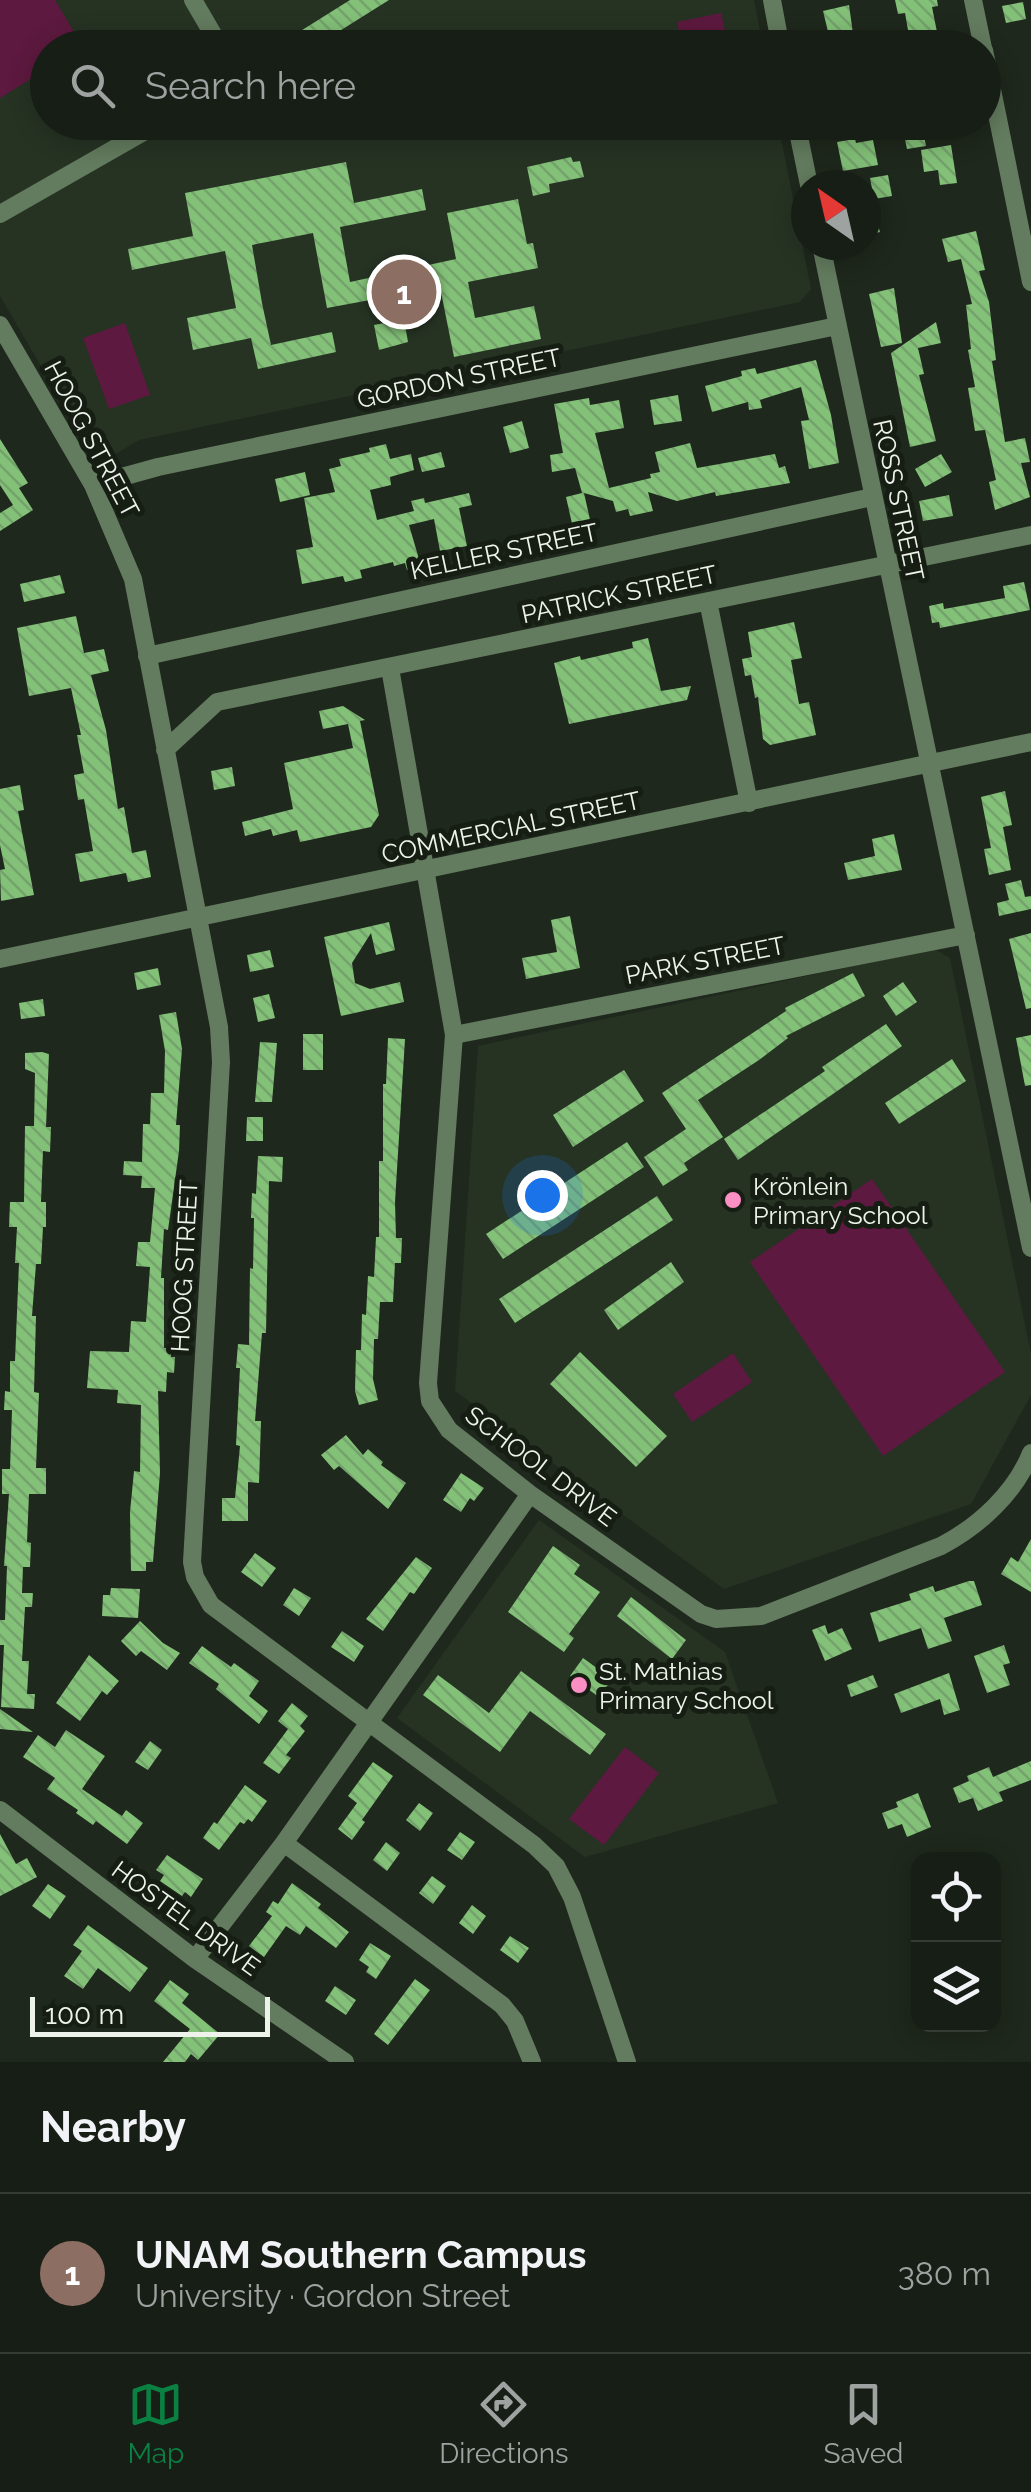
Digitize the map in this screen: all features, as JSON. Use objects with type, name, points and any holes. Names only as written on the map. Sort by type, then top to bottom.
[{"type":"street","points":[[193,0],[210,30]]},
{"type":"street","points":[[772,0],[778,30]]},
{"type":"street","points":[[973,0],[979,30]]},
{"type":"street","points":[[1001,136],[1031,282]]},
{"type":"street","points":[[0,214],[130,140]]},
{"type":"street","points":[[800,140],[806,170]]},
{"type":"street","name":"ROSS STREET","points":[[824,260],[930,765]]},
{"type":"street","name":"HOOG STREET","points":[[0,325],[93,486],[133,579],[220,1026],[194,1577],[211,1605],[534,1845],[556,1866],[572,1897],[627,2062]]},
{"type":"street","name":"GORDON STREET","points":[[93,486],[158,467],[837,326]]},
{"type":"street","name":"KELLER STREET","points":[[147,656],[872,497]]},
{"type":"street","name":"PATRICK STREET","points":[[165,750],[217,702],[1031,535]]},
{"type":"street","points":[[708,601],[749,804]]},
{"type":"street","name":"SCHOOL DRIVE","points":[[390,668],[454,1035],[428,1383],[430,1401],[450,1430],[530,1494],[701,1614],[716,1619],[761,1616],[959,1537],[992,1510],[1029,1465]]},
{"type":"street","name":"COMMERCIAL STREET","points":[[0,959],[1031,742]]},
{"type":"street","points":[[930,765],[1031,1248]]},
{"type":"street","name":"PARK STREET","points":[[454,1035],[966,935]]},
{"type":"street","points":[[195,1959],[284,1843],[530,1494]]},
{"type":"street","name":"HOSTEL DRIVE","points":[[0,1810],[195,1959],[346,2062]]},
{"type":"street","points":[[284,1843],[502,2005],[515,2021],[532,2062]]},
{"type":"shaded area","points":[[0,0],[754,0],[760,30],[30,30],[30,140],[781,140],[791,188],[791,260],[805,260],[811,289],[800,302],[139,440],[109,458],[93,455],[0,296]]},
{"type":"shaded area","points":[[0,0],[55,0],[73,30],[30,30],[30,79],[0,98]]},
{"type":"shaded area","points":[[721,13],[725,30],[679,30],[677,22]]},
{"type":"shaded area","points":[[125,323],[150,395],[109,409],[83,338]]},
{"type":"shaded area","name":"Krönlein Primary School","points":[[934,949],[950,958],[1031,1354],[1031,1395],[971,1504],[724,1589],[455,1391],[478,1046]]},
{"type":"shaded area","points":[[872,1179],[1005,1372],[883,1456],[750,1262]]},
{"type":"shaded area","points":[[733,1353],[752,1382],[692,1422],[673,1394]]},
{"type":"shaded area","name":"St. Mathias Primary School","points":[[539,1520],[725,1652],[778,1803],[585,1857],[397,1718]]},
{"type":"shaded area","points":[[625,1747],[659,1773],[604,1845],[569,1819]]},
{"type":"building","points":[[350,0],[389,0],[341,30],[302,30]]},
{"type":"building","points":[[895,0],[937,0],[938,6],[932,7],[937,30],[908,30],[905,13],[898,14]]},
{"type":"building","points":[[1023,2],[1026,19],[1006,23],[1002,6]]},
{"type":"building","points":[[849,5],[852,30],[828,30],[823,11]]},
{"type":"building","points":[[873,140],[878,165],[843,170],[837,142]]},
{"type":"building","points":[[905,140],[925,140],[926,146],[907,149]]},
{"type":"building","points":[[951,145],[957,183],[940,185],[938,170],[924,172],[921,150]]},
{"type":"building","points":[[571,157],[573,162],[580,161],[584,177],[549,184],[550,192],[533,196],[527,167]]},
{"type":"building","points":[[346,162],[354,203],[422,189],[426,210],[340,227],[350,282],[456,259],[447,213],[518,199],[527,244],[533,243],[538,268],[468,282],[475,318],[534,306],[541,339],[454,357],[440,287],[327,308],[313,233],[252,245],[262,303],[271,345],[332,332],[336,352],[258,369],[251,338],[193,350],[187,318],[236,308],[225,251],[132,270],[128,249],[193,236],[185,193]]},
{"type":"building","points":[[888,175],[892,196],[881,198],[881,176]]},
{"type":"building","points":[[976,231],[985,270],[979,271],[989,302],[996,360],[992,361],[1005,442],[1025,438],[1030,462],[1021,463],[1030,497],[995,510],[989,482],[996,480],[985,430],[975,431],[968,388],[975,387],[966,305],[972,304],[961,259],[948,262],[942,239]]},
{"type":"building","points":[[894,288],[902,343],[881,347],[869,294]]},
{"type":"building","points":[[404,319],[408,342],[379,350],[374,325]]},
{"type":"building","points":[[936,322],[941,343],[918,348],[924,374],[919,375],[936,441],[910,447],[891,353]]},
{"type":"building","points":[[816,360],[839,463],[809,469],[801,421],[809,420],[801,387],[760,400],[762,408],[749,410],[748,402],[712,412],[705,386],[742,376],[741,371],[755,368],[757,374]]},
{"type":"building","points":[[678,395],[682,421],[654,425],[650,400]]},
{"type":"building","points":[[589,398],[590,405],[619,400],[624,428],[595,433],[609,488],[651,478],[650,474],[660,472],[655,452],[690,443],[697,468],[775,454],[779,468],[785,466],[790,483],[677,501],[648,492],[653,511],[630,516],[628,509],[616,512],[613,501],[584,493],[591,524],[573,528],[566,497],[582,493],[575,468],[552,472],[550,455],[563,453],[554,404]]},
{"type":"building","points":[[522,421],[529,448],[510,453],[503,427]]},
{"type":"building","points":[[0,439],[28,483],[19,488],[33,510],[0,531],[0,513],[13,505],[0,485]]},
{"type":"building","points":[[386,444],[390,459],[411,454],[414,470],[390,477],[391,485],[370,490],[377,520],[414,511],[411,501],[424,498],[425,503],[469,493],[472,505],[459,508],[467,546],[440,551],[434,519],[409,525],[421,566],[407,570],[405,563],[394,566],[393,562],[360,570],[362,578],[345,582],[343,576],[302,584],[296,550],[313,547],[304,498],[335,492],[329,469],[341,466],[339,459]]},
{"type":"building","points":[[441,452],[445,467],[422,472],[418,458]]},
{"type":"building","points":[[941,454],[952,472],[925,487],[915,469]]},
{"type":"building","points":[[305,472],[310,495],[280,502],[275,479]]},
{"type":"building","points":[[949,495],[953,516],[923,521],[919,501]]},
{"type":"building","points":[[60,575],[65,593],[24,602],[20,584]]},
{"type":"building","points":[[1024,582],[1030,610],[940,628],[939,622],[932,623],[929,606],[943,603],[944,609],[1005,598],[1003,586]]},
{"type":"building","points":[[76,616],[84,653],[104,649],[109,671],[91,675],[106,730],[118,809],[124,807],[132,853],[146,850],[151,877],[128,882],[126,873],[80,882],[75,854],[93,851],[84,799],[78,800],[74,775],[84,773],[71,688],[29,696],[17,628]]},
{"type":"building","points":[[794,622],[802,658],[791,660],[799,704],[809,702],[816,735],[770,745],[763,739],[758,697],[755,698],[751,675],[745,676],[742,659],[752,657],[748,632]]},
{"type":"building","points":[[648,638],[661,691],[691,686],[687,700],[569,724],[554,663],[633,648],[632,642]]},
{"type":"building","points":[[343,706],[365,720],[360,721],[379,815],[371,827],[300,842],[297,830],[273,836],[271,829],[245,836],[242,822],[293,809],[284,763],[353,748],[348,724],[323,729],[319,711]]},
{"type":"building","points":[[232,767],[235,786],[214,790],[211,771]]},
{"type":"building","points":[[20,785],[24,810],[18,811],[34,895],[1,901],[0,870],[5,869],[0,845],[0,789]]},
{"type":"building","points":[[1005,791],[1012,825],[1003,827],[1011,870],[989,875],[984,849],[991,848],[981,797]]},
{"type":"building","points":[[894,834],[902,870],[848,880],[844,863],[875,856],[872,839]]},
{"type":"building","points":[[1021,880],[1025,897],[1031,896],[1031,909],[999,916],[997,903],[1009,900],[1005,884]]},
{"type":"building","points":[[570,916],[580,968],[526,979],[522,958],[557,952],[551,920]]},
{"type":"building","points":[[389,922],[395,950],[376,955],[371,933],[352,963],[355,983],[370,989],[400,982],[404,1002],[341,1016],[324,937]]},
{"type":"building","points":[[1031,933],[1031,1008],[1026,1009],[1009,939]]},
{"type":"building","points":[[270,950],[274,967],[250,972],[247,955]]},
{"type":"building","points":[[158,968],[161,985],[137,990],[134,973]]},
{"type":"building","points":[[853,973],[865,996],[786,1036],[759,1060],[698,1100],[723,1137],[684,1163],[688,1170],[663,1186],[644,1157],[686,1129],[662,1093],[786,1011],[785,1008]]},
{"type":"building","points":[[903,982],[917,1002],[896,1016],[883,996]]},
{"type":"building","points":[[269,994],[275,1018],[258,1022],[253,998]]},
{"type":"building","points":[[43,999],[45,1016],[21,1019],[19,1003]]},
{"type":"building","points":[[176,1012],[182,1049],[176,1125],[180,1125],[179,1151],[168,1230],[164,1229],[161,1278],[164,1348],[171,1348],[171,1357],[175,1357],[174,1373],[167,1372],[166,1392],[158,1391],[160,1473],[153,1562],[146,1562],[146,1571],[131,1571],[130,1512],[134,1471],[140,1472],[141,1405],[117,1403],[118,1390],[87,1388],[90,1351],[129,1352],[131,1321],[146,1322],[150,1267],[136,1266],[138,1242],[150,1242],[155,1188],[141,1188],[142,1176],[123,1175],[124,1161],[142,1162],[143,1124],[150,1124],[151,1093],[164,1093],[165,1051],[159,1015]]},
{"type":"building","points":[[886,1024],[902,1046],[738,1160],[724,1139],[825,1071],[822,1067]]},
{"type":"building","points":[[303,1034],[323,1034],[323,1070],[303,1070]]},
{"type":"building","points":[[1031,1035],[1031,1085],[1025,1086],[1016,1038]]},
{"type":"building","points":[[388,1038],[405,1039],[395,1202],[396,1238],[402,1238],[401,1263],[395,1263],[393,1302],[380,1302],[373,1379],[378,1400],[359,1405],[355,1391],[356,1350],[361,1350],[368,1276],[374,1277],[379,1237],[379,1161],[383,1161],[383,1084]]},
{"type":"building","points":[[260,1042],[277,1043],[272,1102],[255,1102]]},
{"type":"building","points":[[25,1053],[49,1054],[46,1127],[51,1127],[50,1152],[43,1151],[41,1202],[46,1202],[46,1227],[41,1264],[36,1264],[32,1316],[36,1316],[34,1392],[39,1393],[36,1468],[46,1468],[46,1494],[29,1494],[30,1567],[23,1567],[22,1593],[33,1593],[32,1607],[25,1607],[22,1661],[29,1661],[27,1694],[35,1694],[34,1709],[1,1707],[4,1645],[0,1645],[0,1620],[5,1620],[9,1494],[2,1494],[2,1469],[10,1469],[12,1410],[4,1410],[5,1391],[10,1392],[10,1361],[15,1361],[19,1263],[15,1263],[17,1227],[9,1227],[10,1202],[24,1202],[25,1126],[34,1126],[35,1073],[25,1069]]},
{"type":"building","points":[[952,1059],[966,1081],[899,1124],[885,1103]]},
{"type":"building","points":[[624,1070],[644,1101],[573,1147],[553,1115]]},
{"type":"building","points":[[247,1117],[263,1117],[263,1141],[246,1141]]},
{"type":"building","points":[[627,1142],[644,1167],[503,1259],[486,1234]]},
{"type":"building","points":[[258,1156],[283,1157],[282,1182],[269,1181],[266,1333],[262,1333],[255,1421],[261,1421],[259,1483],[248,1482],[248,1521],[222,1521],[222,1498],[235,1498],[240,1446],[236,1445],[240,1368],[236,1368],[238,1344],[249,1345],[252,1193],[256,1194]]},
{"type":"building","points":[[657,1196],[673,1220],[515,1323],[499,1299]]},
{"type":"building","points":[[671,1262],[684,1282],[618,1330],[604,1310]]},
{"type":"building","points":[[580,1352],[667,1436],[636,1467],[550,1384]]},
{"type":"building","points":[[346,1435],[363,1455],[368,1449],[383,1462],[381,1465],[406,1483],[388,1509],[339,1466],[334,1470],[321,1455]]},
{"type":"building","points":[[461,1473],[484,1488],[474,1501],[470,1498],[461,1512],[443,1500]]},
{"type":"building","points":[[1031,1539],[1031,1592],[1001,1574],[1011,1557],[1018,1562]]},
{"type":"building","points":[[553,1546],[580,1565],[574,1574],[600,1592],[569,1634],[574,1638],[564,1652],[508,1612]]},
{"type":"building","points":[[255,1553],[276,1568],[262,1587],[241,1572]]},
{"type":"building","points":[[416,1557],[432,1568],[383,1631],[366,1619]]},
{"type":"building","points":[[974,1581],[982,1605],[944,1618],[952,1641],[928,1649],[921,1628],[879,1642],[870,1613],[911,1600],[909,1594],[933,1586],[935,1592]]},
{"type":"building","points":[[111,1588],[140,1589],[138,1618],[102,1616],[103,1595],[110,1595]]},
{"type":"building","points":[[294,1588],[311,1598],[299,1616],[283,1605]]},
{"type":"building","points":[[631,1597],[686,1640],[672,1659],[617,1616]]},
{"type":"building","points":[[140,1621],[180,1653],[167,1670],[141,1651],[136,1656],[121,1641]]},
{"type":"building","points":[[825,1625],[828,1634],[842,1628],[852,1649],[825,1661],[812,1630]]},
{"type":"building","points":[[342,1631],[364,1646],[354,1662],[331,1647]]},
{"type":"building","points":[[1004,1645],[1010,1663],[1003,1665],[1010,1685],[987,1693],[974,1656]]},
{"type":"building","points":[[202,1646],[259,1681],[249,1696],[268,1711],[259,1724],[216,1689],[219,1684],[189,1663]]},
{"type":"building","points":[[89,1655],[119,1681],[107,1695],[102,1691],[80,1721],[56,1703]]},
{"type":"building","points":[[583,1658],[612,1679],[599,1697],[570,1676]]},
{"type":"building","points":[[521,1671],[606,1734],[590,1755],[530,1711],[500,1752],[423,1695],[438,1675],[489,1713]]},
{"type":"building","points":[[949,1673],[960,1710],[944,1715],[940,1699],[901,1713],[894,1694]]},
{"type":"building","points":[[873,1675],[878,1687],[851,1697],[847,1685]]},
{"type":"building","points":[[292,1703],[308,1716],[300,1726],[305,1731],[286,1755],[291,1758],[279,1774],[263,1763],[288,1729],[278,1721]]},
{"type":"building","points":[[0,1709],[33,1732],[0,1729]]},
{"type":"building","points":[[66,1730],[105,1756],[82,1789],[122,1816],[126,1810],[143,1823],[127,1844],[96,1821],[93,1825],[47,1789],[55,1778],[23,1757],[38,1735],[55,1747]]},
{"type":"building","points":[[150,1741],[162,1750],[148,1770],[135,1762]]},
{"type":"building","points":[[1031,1761],[1031,1780],[999,1792],[1003,1801],[978,1811],[973,1798],[959,1803],[953,1788],[969,1781],[967,1776],[989,1767],[993,1777]]},
{"type":"building","points":[[373,1762],[393,1776],[352,1840],[338,1829],[357,1803],[348,1796]]},
{"type":"building","points":[[245,1785],[267,1801],[252,1822],[240,1822],[219,1850],[203,1838]]},
{"type":"building","points":[[918,1793],[931,1827],[907,1837],[902,1824],[888,1829],[882,1813]]},
{"type":"building","points":[[419,1803],[433,1813],[420,1831],[406,1820]]},
{"type":"building","points":[[460,1832],[475,1842],[462,1860],[447,1850]]},
{"type":"building","points":[[0,1834],[16,1864],[27,1858],[37,1877],[0,1896]]},
{"type":"building","points":[[386,1842],[400,1853],[387,1871],[373,1860]]},
{"type":"building","points":[[167,1855],[203,1879],[191,1897],[185,1892],[182,1896],[160,1881],[164,1875],[156,1870]]},
{"type":"building","points":[[432,1876],[446,1886],[433,1904],[419,1893]]},
{"type":"building","points":[[292,1883],[349,1932],[336,1948],[306,1926],[300,1935],[286,1926],[264,1957],[249,1946],[272,1916],[266,1912],[273,1901],[278,1904]]},
{"type":"building","points":[[48,1884],[66,1896],[50,1919],[32,1906]]},
{"type":"building","points":[[472,1905],[486,1916],[473,1934],[459,1923]]},
{"type":"building","points":[[88,1925],[148,1968],[130,1992],[98,1968],[83,1989],[64,1976],[82,1951],[73,1945]]},
{"type":"building","points":[[510,1936],[529,1948],[518,1963],[500,1950]]},
{"type":"building","points":[[370,1943],[391,1956],[376,1979],[359,1960]]},
{"type":"building","points":[[415,1979],[430,1990],[388,2045],[374,2034]]},
{"type":"building","points":[[170,1980],[189,1994],[182,2003],[220,2034],[198,2060],[191,2054],[185,2062],[163,2062],[190,2029],[154,2001]]},
{"type":"building","points":[[335,1986],[356,2000],[346,2015],[325,2001]]},
{"type":"place","name":"UNAM Southern Campus","points":[[404,292]]},
{"type":"place","name":"Krönlein Primary School","points":[[733,1200]]},
{"type":"place","name":"St. Mathias Primary School","points":[[579,1685]]}]
